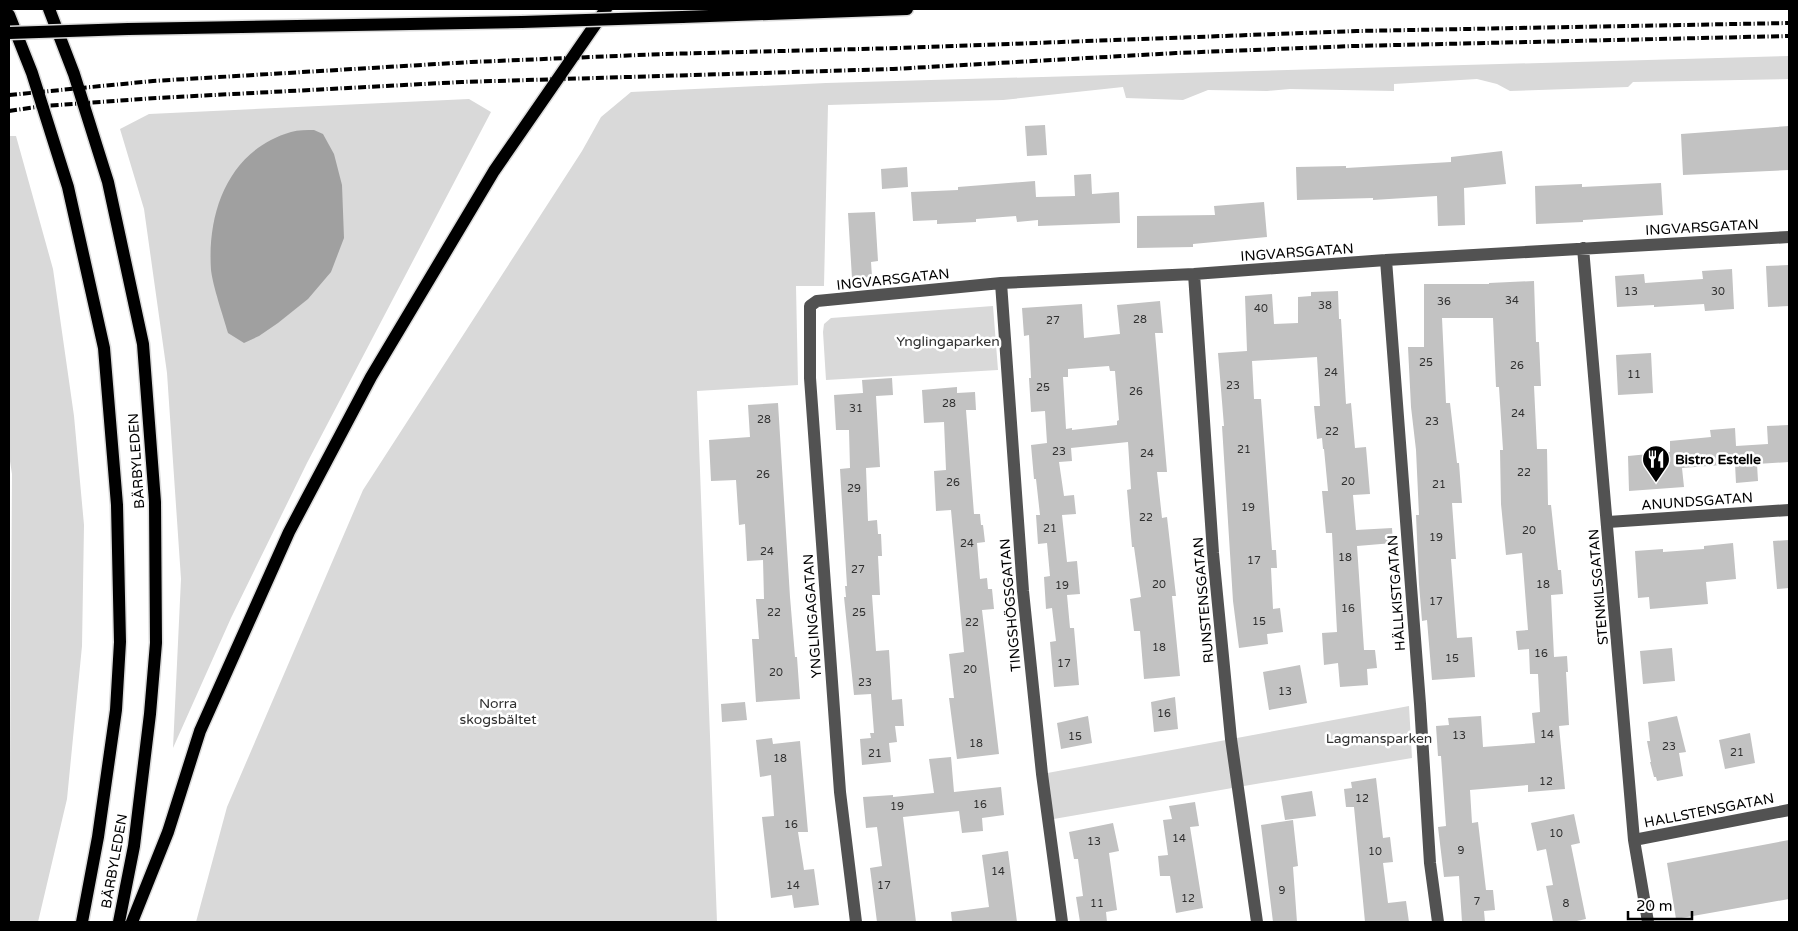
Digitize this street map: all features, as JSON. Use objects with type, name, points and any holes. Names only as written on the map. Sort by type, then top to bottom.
[{"type":"main road","name":"BÄRBYLEDEN","points":[[50,9],[74,74],[108,182],[144,354],[155,502],[156,643],[150,714],[134,846],[119,922]]},
{"type":"main road","points":[[132,922],[168,832],[200,731],[289,532],[371,377],[494,171],[606,9]]},
{"type":"main road","points":[[9,33],[522,22],[907,9]]},
{"type":"main road","name":"BÄRBYLEDEN","points":[[9,15],[32,73],[68,187],[104,348],[117,505],[120,642],[116,710],[98,837],[82,922]]},
{"type":"street","name":"INGVARSGATAN","points":[[810,306],[816,301],[1002,283],[1194,274],[1386,260],[1789,237]]},
{"type":"street","name":"STENKILSGATAN","points":[[1583,248],[1634,840],[1648,922]]},
{"type":"street","name":"HÄLLKISTGATAN","points":[[1386,260],[1420,704],[1430,863],[1438,922]]},
{"type":"street","name":"RUNSTENSGATAN","points":[[1194,274],[1217,592],[1231,739],[1257,922]]},
{"type":"street","name":"TINGSHÖGSGATAN","points":[[1002,283],[1023,591],[1043,782],[1062,922]]},
{"type":"street","name":"YNGLINGAGATAN","points":[[810,306],[810,378],[839,782],[856,922]]},
{"type":"street","name":"ANUNDSGATAN","points":[[1608,522],[1789,510]]},
{"type":"street","name":"HALLSTENSGATAN","points":[[1634,840],[1789,810]]},
{"type":"green space","name":"Norra skogsbältet","points":[[1789,56],[1789,79],[1633,82],[1628,87],[1510,91],[1497,84],[1477,79],[1394,84],[1394,91],[1208,90],[1183,100],[1126,98],[1123,87],[1003,100],[828,105],[824,286],[796,286],[798,385],[697,391],[717,922],[196,922],[227,807],[363,490],[582,151],[601,117],[631,92],[826,83]]},
{"type":"green space","points":[[469,99],[491,112],[307,463],[231,618],[173,748],[181,579],[167,373],[144,209],[120,129],[149,114]]},
{"type":"green space","points":[[9,136],[16,136],[53,269],[74,416],[84,525],[82,646],[67,799],[38,922],[9,922],[12,474],[9,455]]},
{"type":"green space","name":"Ynglingaparken","points":[[993,306],[998,370],[826,380],[823,332],[824,324],[831,318]]},
{"type":"green space","name":"Lagmansparken","points":[[1409,706],[1412,758],[1048,820],[1042,774]]},
{"type":"shaded area","points":[[314,130],[323,134],[334,154],[342,185],[344,238],[331,272],[308,299],[278,323],[259,336],[244,343],[228,333],[212,277],[211,248],[213,226],[218,205],[226,186],[237,168],[252,153],[270,141],[291,132]]},
{"type":"building","points":[[1045,125],[1047,155],[1027,156],[1025,126]]},
{"type":"building","points":[[1789,126],[1789,170],[1683,175],[1681,134]]},
{"type":"building","points":[[1502,151],[1506,184],[1464,188],[1465,225],[1438,226],[1437,196],[1373,200],[1373,198],[1297,200],[1296,167],[1346,166],[1346,168],[1451,162],[1451,157]]},
{"type":"building","points":[[907,167],[908,187],[882,189],[881,169]]},
{"type":"building","points":[[1091,174],[1092,194],[1119,192],[1120,223],[1038,226],[1038,220],[1017,222],[1016,216],[976,219],[976,222],[937,224],[937,220],[913,221],[911,192],[958,190],[958,187],[1035,181],[1036,197],[1075,196],[1074,175]]},
{"type":"building","points":[[1661,183],[1663,215],[1536,224],[1535,186],[1582,184],[1582,187]]},
{"type":"building","points":[[1264,202],[1267,237],[1193,244],[1193,247],[1137,248],[1137,216],[1215,215],[1214,206]]},
{"type":"building","points":[[875,212],[878,261],[871,262],[872,277],[852,278],[848,213]]},
{"type":"building","points":[[1789,265],[1789,306],[1768,307],[1766,266]]},
{"type":"building","points":[[1732,269],[1734,309],[1705,311],[1704,304],[1617,307],[1615,276],[1644,274],[1645,283],[1703,279],[1702,271]]},
{"type":"building","points":[[1534,281],[1536,342],[1539,342],[1541,386],[1534,386],[1537,449],[1547,449],[1548,505],[1551,505],[1558,570],[1561,570],[1563,594],[1551,595],[1554,657],[1567,656],[1568,672],[1566,672],[1569,725],[1559,726],[1565,789],[1528,792],[1528,785],[1470,790],[1472,823],[1478,822],[1486,890],[1493,890],[1495,910],[1484,911],[1485,922],[1462,922],[1459,876],[1444,877],[1438,827],[1446,826],[1441,756],[1438,756],[1436,726],[1449,725],[1448,718],[1481,716],[1483,747],[1535,743],[1532,713],[1540,712],[1538,674],[1530,674],[1529,649],[1518,650],[1516,631],[1528,630],[1522,553],[1506,555],[1501,504],[1500,450],[1503,450],[1499,387],[1496,387],[1493,318],[1442,318],[1446,403],[1450,403],[1457,463],[1459,463],[1462,503],[1452,503],[1456,559],[1451,559],[1457,638],[1472,637],[1475,677],[1432,680],[1427,620],[1422,621],[1419,584],[1416,515],[1419,515],[1416,450],[1411,407],[1408,347],[1424,347],[1424,284],[1489,284]]},
{"type":"building","points":[[1338,291],[1346,404],[1351,403],[1355,448],[1366,447],[1370,494],[1353,495],[1356,530],[1392,528],[1393,543],[1357,546],[1364,650],[1375,650],[1377,668],[1367,669],[1368,685],[1340,687],[1338,663],[1324,665],[1322,633],[1337,632],[1332,533],[1326,533],[1322,491],[1328,491],[1324,449],[1322,438],[1317,439],[1314,406],[1320,406],[1317,357],[1252,361],[1254,399],[1261,399],[1272,550],[1276,550],[1277,568],[1271,568],[1273,609],[1280,608],[1283,632],[1267,634],[1268,644],[1239,648],[1233,601],[1222,426],[1224,426],[1218,353],[1247,351],[1245,296],[1272,294],[1274,324],[1298,323],[1298,297],[1311,296],[1311,292]]},
{"type":"building","points":[[1160,301],[1163,333],[1155,333],[1167,472],[1157,472],[1162,518],[1167,517],[1176,596],[1172,596],[1180,676],[1144,679],[1140,631],[1134,631],[1130,599],[1141,597],[1134,547],[1132,547],[1127,490],[1131,489],[1128,442],[1071,448],[1072,461],[1059,462],[1064,496],[1074,495],[1076,514],[1062,515],[1067,562],[1077,561],[1080,594],[1067,595],[1070,628],[1074,628],[1079,685],[1054,687],[1050,642],[1056,641],[1052,608],[1046,609],[1044,577],[1050,576],[1047,543],[1038,544],[1036,515],[1040,515],[1031,445],[1047,443],[1045,411],[1031,412],[1029,335],[1024,336],[1022,308],[1082,304],[1084,338],[1120,334],[1117,305]],"holes":[[[1109,366],[1110,371],[1115,371],[1119,420],[1117,425],[1066,429],[1063,377],[1068,377],[1068,369]]]},
{"type":"building","points":[[1651,353],[1653,393],[1618,395],[1616,355]]},
{"type":"building","points":[[892,378],[893,395],[876,396],[880,467],[866,468],[868,521],[877,520],[878,534],[881,534],[882,556],[878,556],[880,595],[872,595],[876,651],[889,650],[892,700],[902,699],[904,726],[895,726],[897,742],[889,743],[891,762],[862,765],[860,739],[871,738],[870,733],[874,733],[871,694],[854,695],[844,597],[846,597],[845,586],[847,586],[840,469],[850,468],[849,430],[836,430],[834,395],[863,393],[862,380]]},
{"type":"building","points":[[957,387],[957,393],[975,392],[976,410],[966,410],[974,514],[980,514],[985,542],[977,543],[980,579],[987,578],[988,589],[992,589],[994,609],[982,610],[999,754],[957,759],[949,698],[954,698],[949,654],[964,652],[951,510],[936,511],[934,471],[946,470],[944,422],[924,423],[922,390]]},
{"type":"building","points":[[778,403],[790,597],[800,699],[756,702],[752,639],[759,639],[756,599],[764,599],[763,560],[747,561],[745,524],[739,525],[736,480],[711,481],[709,440],[750,437],[748,405]]},
{"type":"building","points":[[1789,425],[1789,462],[1757,464],[1758,481],[1736,483],[1735,464],[1682,468],[1684,487],[1629,491],[1628,456],[1670,452],[1670,441],[1711,437],[1710,430],[1735,428],[1736,446],[1768,444],[1767,426]]},
{"type":"building","points":[[1789,540],[1789,588],[1777,589],[1773,541]]},
{"type":"building","points":[[1733,543],[1736,579],[1706,582],[1708,604],[1650,609],[1649,597],[1638,598],[1635,551],[1663,549],[1663,552],[1704,549],[1704,546]]},
{"type":"building","points":[[1672,648],[1675,681],[1643,684],[1640,651]]},
{"type":"building","points":[[1300,665],[1307,703],[1269,710],[1263,672]]},
{"type":"building","points":[[1175,697],[1178,729],[1154,732],[1151,702]]},
{"type":"building","points":[[745,702],[747,720],[722,722],[721,704]]},
{"type":"building","points":[[1088,716],[1092,743],[1061,749],[1057,723]]},
{"type":"building","points":[[1677,716],[1686,752],[1679,753],[1683,776],[1657,781],[1650,762],[1647,741],[1650,741],[1648,722]]},
{"type":"building","points":[[1750,733],[1755,763],[1725,769],[1719,740]]},
{"type":"building","points":[[772,738],[773,744],[800,741],[808,832],[798,832],[804,870],[814,869],[819,905],[794,908],[792,895],[771,898],[762,817],[774,816],[771,775],[760,777],[756,740]]},
{"type":"building","points":[[951,757],[954,792],[1001,787],[1004,815],[982,818],[983,831],[962,833],[959,811],[903,817],[916,922],[877,922],[870,868],[882,866],[877,827],[866,828],[863,797],[893,795],[893,797],[934,793],[929,759]]},
{"type":"building","points":[[1376,778],[1383,838],[1390,837],[1393,862],[1383,863],[1388,903],[1406,901],[1409,922],[1365,922],[1354,807],[1346,807],[1344,789],[1352,788],[1351,782]]},
{"type":"building","points":[[1312,791],[1316,816],[1285,820],[1281,796]]},
{"type":"building","points":[[1195,802],[1199,826],[1190,827],[1203,908],[1176,913],[1170,876],[1160,876],[1158,856],[1168,855],[1163,820],[1172,819],[1169,806]]},
{"type":"building","points":[[1574,814],[1580,843],[1571,845],[1586,919],[1572,922],[1553,922],[1546,886],[1553,885],[1546,849],[1537,851],[1531,823]]},
{"type":"building","points":[[1293,820],[1298,866],[1293,867],[1297,922],[1273,922],[1261,825]]},
{"type":"building","points":[[1113,823],[1119,851],[1109,853],[1117,910],[1106,912],[1107,922],[1080,922],[1076,897],[1083,896],[1078,859],[1074,859],[1069,832]]},
{"type":"building","points":[[1789,840],[1789,899],[1676,919],[1667,863]]},
{"type":"building","points":[[1008,851],[1017,922],[952,922],[951,912],[989,907],[982,855]]},
{"type":"railway","points":[[9,95],[153,81],[471,62],[664,54],[900,48],[1357,31],[1789,23]]},
{"type":"railway","points":[[9,111],[43,106],[157,98],[462,82],[893,69],[1176,53],[1354,46],[1789,36]]},
{"type":"place","name":"Bistro Estelle","points":[[1656,483]]}]
